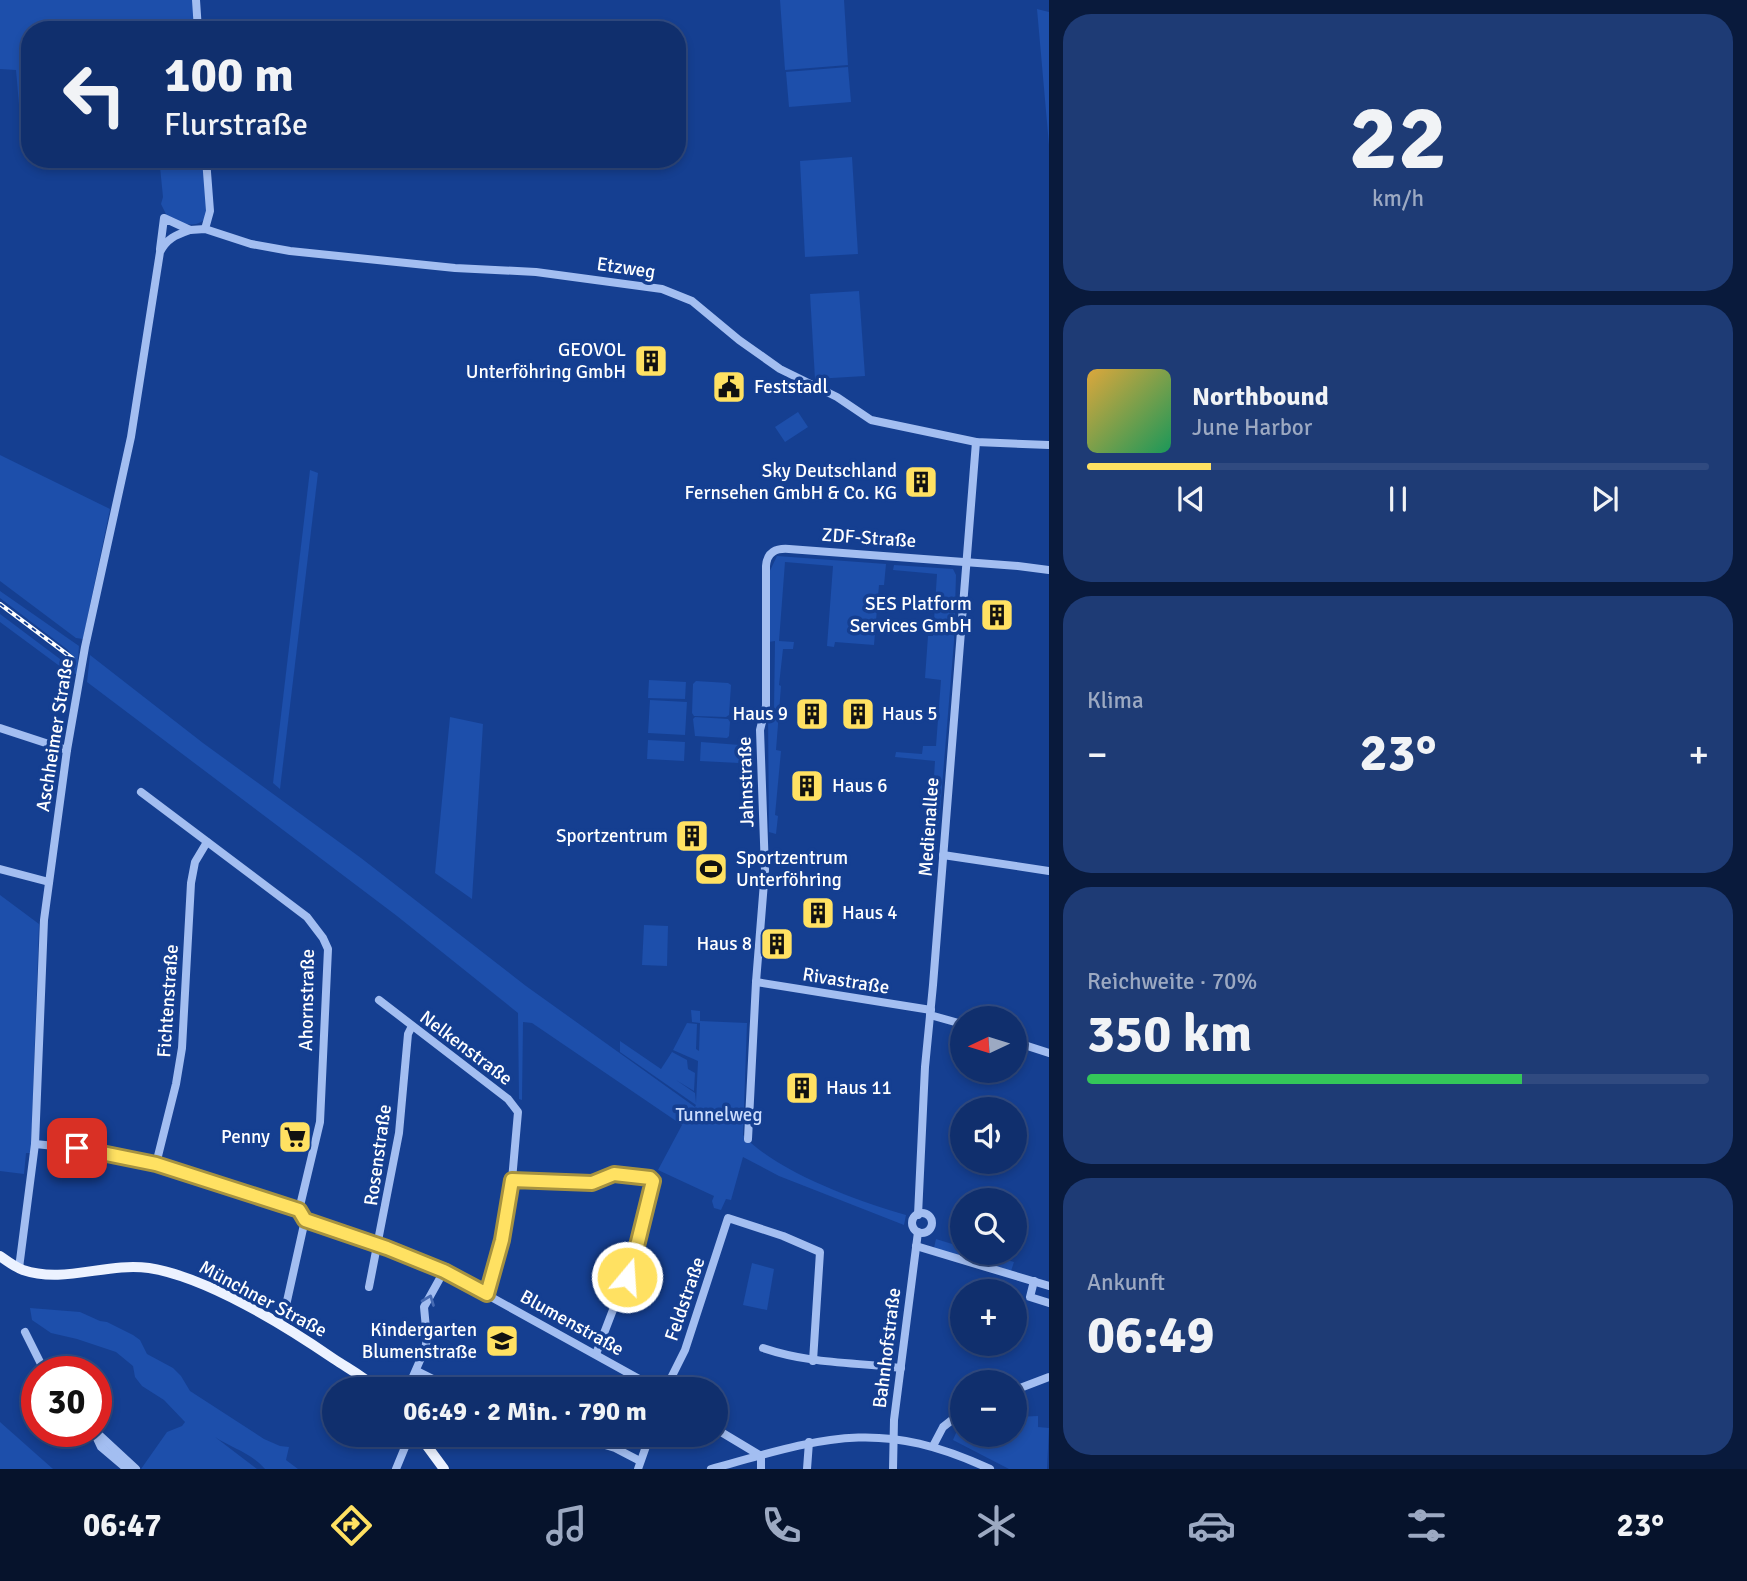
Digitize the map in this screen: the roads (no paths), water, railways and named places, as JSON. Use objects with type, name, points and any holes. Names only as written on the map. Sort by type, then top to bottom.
[{"type":"main road","name":"Münchner Straße","points":[[0,1256],[19,1268],[50,1275],[110,1268],[158,1270],[190,1278],[280,1324],[360,1377]]},
{"type":"main road","points":[[427,1447],[443,1469]]},
{"type":"street","points":[[196,0],[197,21]]},
{"type":"street","points":[[205,229],[210,211],[207,168]]},
{"type":"street","name":"Etzweg","points":[[164,218],[190,230],[205,229],[251,244],[290,251],[455,268],[536,272],[662,289],[692,301],[739,340],[780,369],[836,397],[871,420],[976,442],[1049,444]]},
{"type":"street","name":"Aschheimer Straße","points":[[19,1268],[35,1144],[41,981],[49,882],[67,750],[93,606],[131,437],[164,218]]},
{"type":"street","points":[[160,252],[172,236],[190,230]]},
{"type":"street","name":"Medienallee","points":[[918,1215],[925,1067],[976,442]]},
{"type":"street","name":"ZDF-Straße","points":[[771,552],[789,548],[1049,570]]},
{"type":"street","name":"Jahnstraße","points":[[748,1139],[765,870],[760,730],[766,706],[765,566],[771,552]]},
{"type":"street","points":[[0,728],[67,750]]},
{"type":"street","name":"Ahornstraße","points":[[141,792],[307,917],[328,949],[320,1122],[299,1210]]},
{"type":"street","name":"Fichtenstraße","points":[[156,1164],[182,1048],[191,883],[195,862],[208,842]]},
{"type":"street","points":[[943,855],[1049,872]]},
{"type":"street","points":[[0,869],[49,882]]},
{"type":"street","name":"Rivastraße","points":[[756,982],[930,1012],[950,1020]]},
{"type":"street","name":"Nelkenstraße","points":[[379,1000],[514,1105],[518,1120],[512,1180],[502,1240],[487,1294]]},
{"type":"street","name":"Rosenstraße","points":[[369,1287],[399,1133],[408,1034],[412,1026]]},
{"type":"street","points":[[1027,1046],[1049,1053]]},
{"type":"street","points":[[35,1144],[85,1149],[156,1164],[299,1210],[305,1220],[280,1324]]},
{"type":"street","points":[[512,1180],[592,1183],[614,1174],[652,1179],[636,1250],[596,1354]]},
{"type":"street","points":[[918,1215],[927,1215],[932,1224],[927,1232],[918,1232],[913,1222],[918,1215]]},
{"type":"street","name":"Feldstraße","points":[[670,1377],[688,1341],[728,1218],[783,1236],[820,1252],[813,1361]]},
{"type":"street","name":"Blumenstraße","points":[[305,1220],[379,1244],[444,1271],[641,1377]]},
{"type":"street","name":"Bahnhofstraße","points":[[893,1469],[896,1438],[894,1420],[918,1232]]},
{"type":"street","points":[[916,1246],[1049,1286]]},
{"type":"street","points":[[414,1377],[427,1339],[424,1307],[444,1271]]},
{"type":"street","points":[[1034,1281],[1030,1297],[1049,1303]]},
{"type":"street","points":[[24,1332],[37,1356]]},
{"type":"street","points":[[763,1348],[792,1358],[901,1368]]},
{"type":"street","points":[[417,1371],[429,1377]]},
{"type":"street","points":[[1027,1385],[1049,1377]]},
{"type":"street","points":[[933,1446],[943,1427],[950,1421]]},
{"type":"street","points":[[728,1436],[761,1456]]},
{"type":"street","points":[[711,1469],[809,1442],[845,1437],[896,1438],[933,1446],[990,1469]]},
{"type":"street","points":[[807,1469],[809,1442]]},
{"type":"street","points":[[101,1447],[127,1469]]},
{"type":"street","points":[[112,1447],[136,1469]]},
{"type":"street","points":[[396,1469],[405,1447]]},
{"type":"street","points":[[612,1447],[639,1465],[646,1447]]},
{"type":"street","points":[[761,1456],[761,1469]]},
{"type":"railway","points":[[0,604],[72,658]]},
{"type":"place","name":"GEOVOL Unterföhring GmbH","points":[[651,361]]},
{"type":"place","name":"Feststadl","points":[[729,387]]},
{"type":"place","name":"Sky Deutschland Fernsehen GmbH & Co. KG","points":[[921,482]]},
{"type":"place","name":"SES Platform Services GmbH","points":[[997,615]]},
{"type":"place","name":"Haus 9","points":[[812,714]]},
{"type":"place","name":"Haus 5","points":[[858,714]]},
{"type":"place","name":"Haus 6","points":[[807,786]]},
{"type":"place","name":"Sportzentrum","points":[[692,836]]},
{"type":"place","name":"Sportzentrum Unterföhring","points":[[711,869]]},
{"type":"place","name":"Haus 4","points":[[818,913]]},
{"type":"place","name":"Haus 8","points":[[777,944]]},
{"type":"place","name":"Haus 11","points":[[802,1088]]},
{"type":"place","name":"Penny","points":[[295,1137]]},
{"type":"place","name":"Kindergarten Blumenstraße","points":[[502,1341]]},
{"type":"park label","name":"Tunnelweg","points":[[719,1115]]}]
